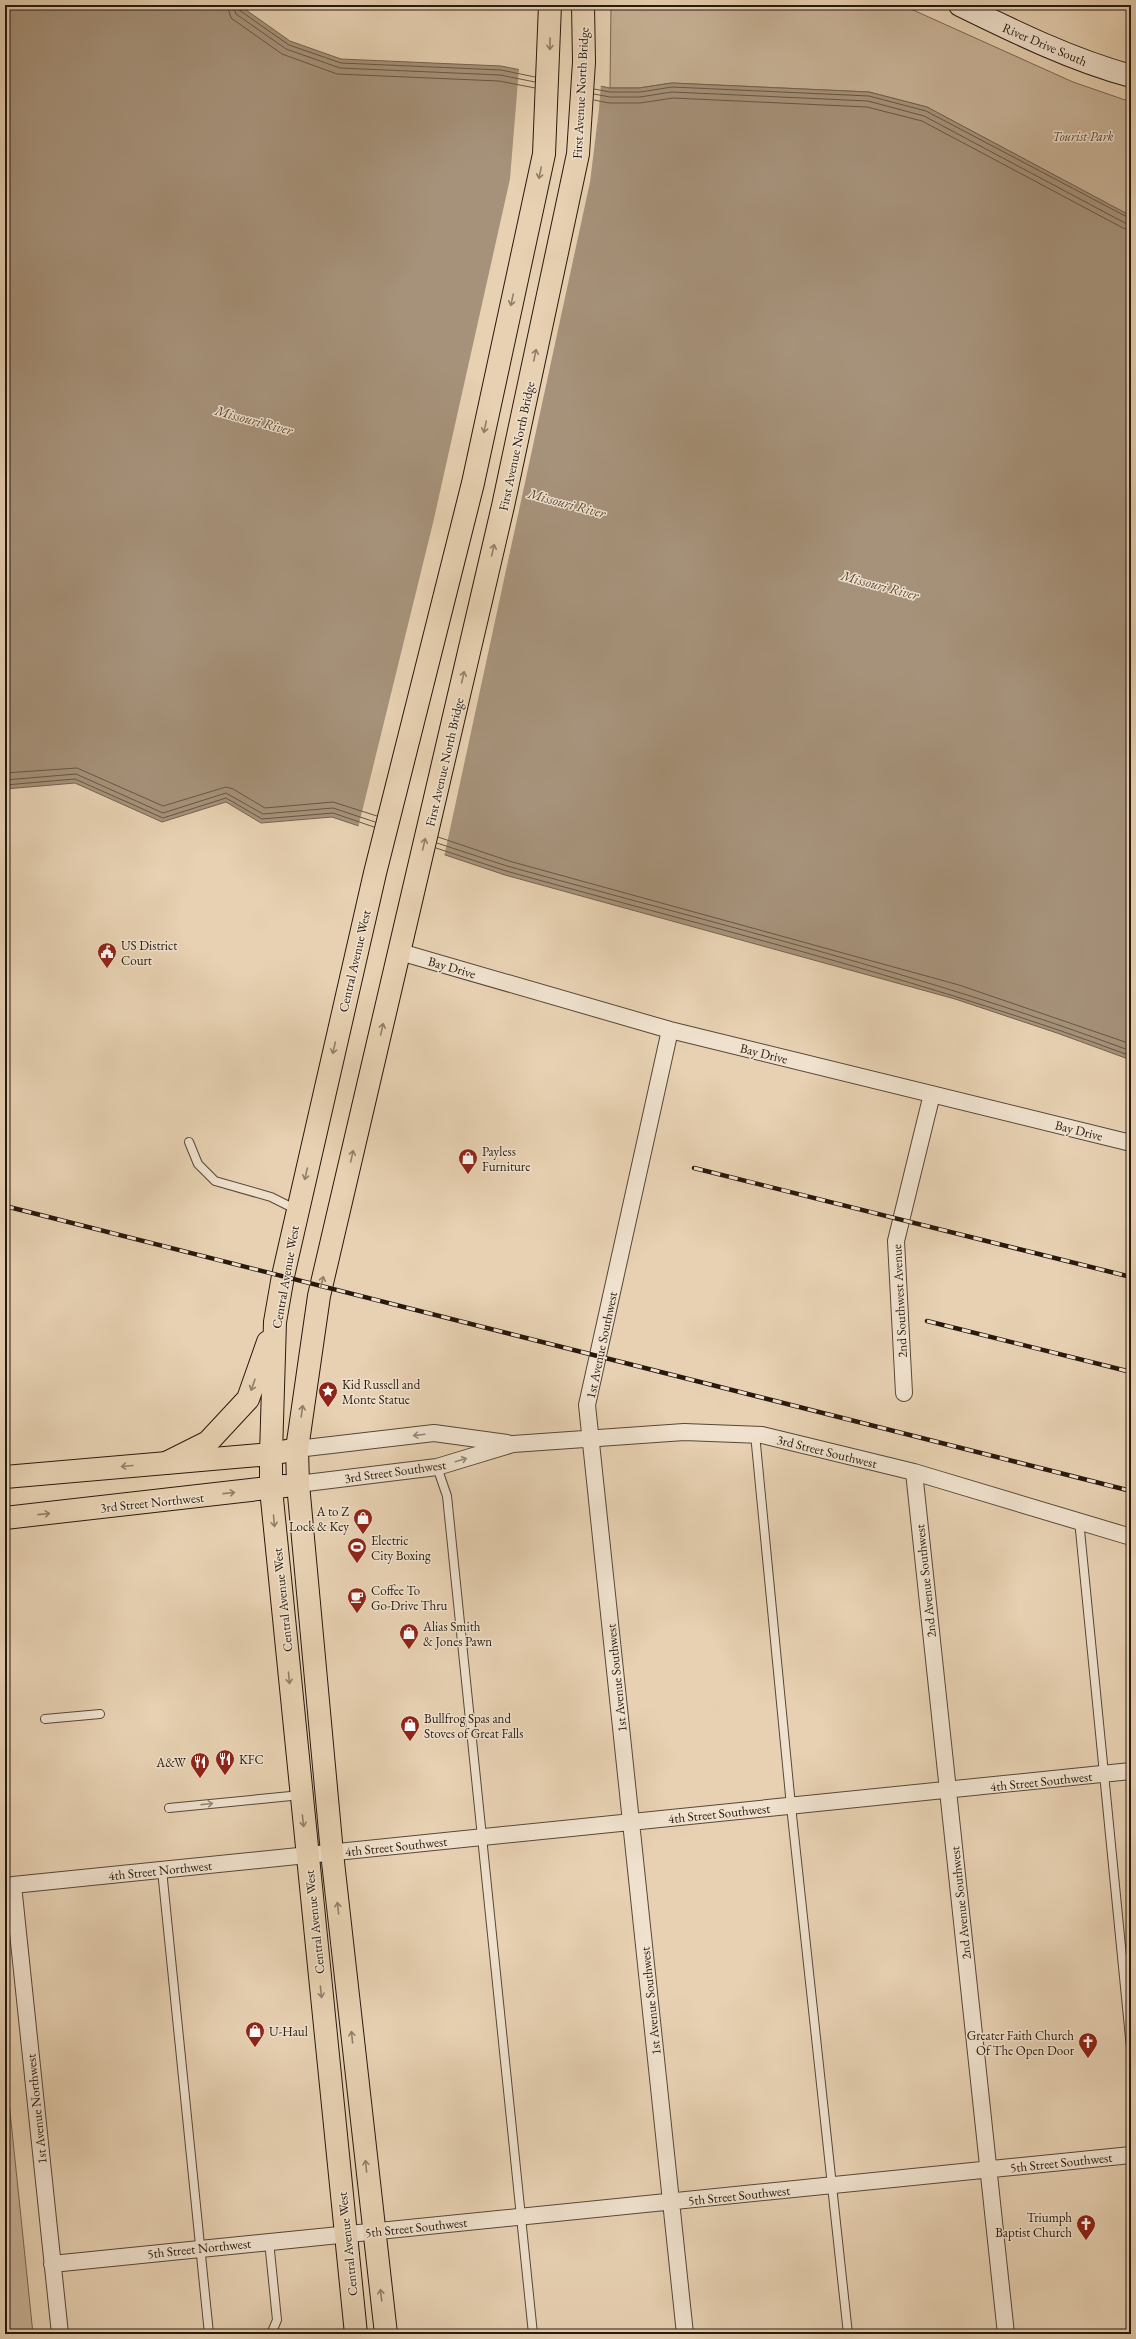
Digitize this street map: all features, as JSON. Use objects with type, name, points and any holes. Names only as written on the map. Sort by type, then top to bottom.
[{"type":"main road","name":"Central Avenue West","points":[[356,2334],[271,1489],[275,1322],[298,1210],[374,873],[472,483],[544,154],[550,5]]},
{"type":"main road","name":"First Avenue North Bridge","points":[[415,882],[503,506],[578,154],[584,62],[583,5]]},
{"type":"main road","name":"River Drive South","points":[[960,5],[1031,38],[1104,69],[1131,76]]},
{"type":"main road","name":"Central Avenue West","points":[[386,2334],[373,2231],[332,1853],[298,1484],[297,1449],[319,1296],[400,952],[415,882]]},
{"type":"main road","points":[[166,1463],[208,1442],[248,1399],[275,1322]]},
{"type":"main road","points":[[5,1477],[271,1454],[297,1449]]},
{"type":"main road","name":"3rd Street Northwest","points":[[5,1518],[271,1489],[298,1484]]},
{"type":"street","name":"Bay Drive","points":[[400,952],[670,1030],[1131,1143]]},
{"type":"street","name":"1st Avenue Southwest","points":[[670,1030],[587,1405],[685,2334]]},
{"type":"street","name":"2nd Southwest Avenue","points":[[904,1393],[896,1241],[932,1094]]},
{"type":"street","name":"3rd Street Southwest","points":[[297,1449],[434,1433],[513,1444],[684,1432],[755,1434],[914,1472],[1079,1520],[1131,1537]]},
{"type":"street","name":"3rd Street Southwest","points":[[298,1484],[437,1467],[513,1444]]},
{"type":"street","name":"2nd Avenue Southwest","points":[[914,1472],[1006,2334]]},
{"type":"street","name":"4th Street Southwest","points":[[307,1856],[1131,1772]]},
{"type":"street","name":"4th Street Northwest","points":[[13,1885],[307,1856]]},
{"type":"street","name":"1st Avenue Northwest","points":[[13,1885],[60,2334]]},
{"type":"street","name":"5th Street Southwest","points":[[346,2234],[1131,2155]]},
{"type":"street","name":"5th Street Northwest","points":[[52,2264],[346,2234]]},
{"type":"lane","points":[[188,1142],[198,1164],[215,1181],[271,1197],[298,1210]]},
{"type":"lane","points":[[755,1434],[790,1806],[833,2185],[848,2334]]},
{"type":"lane","points":[[437,1467],[447,1496],[533,2334]]},
{"type":"lane","points":[[1079,1520],[1131,2048]]},
{"type":"lane","points":[[45,1719],[100,1714]]},
{"type":"lane","points":[[169,1808],[301,1795]]},
{"type":"lane","points":[[162,1870],[209,2334]]},
{"type":"lane","points":[[269,2241],[277,2320],[271,2334]]},
{"type":"green space","name":"Tourist Park","points":[[611,5],[902,5],[1073,82],[1131,102],[1131,216],[927,107],[869,92],[672,83],[639,88],[610,88]]},
{"type":"green space","points":[[5,2063],[33,2334],[5,2334]]},
{"type":"water","name":"Missouri River","points":[[5,5],[239,5],[290,41],[341,59],[501,66],[610,88],[639,88],[672,83],[869,92],[927,107],[1131,216],[1131,1060],[1057,1033],[955,999],[505,875],[332,817],[261,823],[226,802],[162,822],[75,783],[5,789]]},
{"type":"pier","points":[[519,68],[601,84],[599,109],[590,182],[444,857],[358,828],[433,523],[510,179]]},
{"type":"railway","points":[[694,1168],[1131,1277]]},
{"type":"railway","points":[[5,1206],[1131,1491]]},
{"type":"railway","points":[[927,1321],[1131,1372]]},
{"type":"place","name":"US District Court","points":[[107,969]]},
{"type":"place","name":"Payless Furniture","points":[[468,1175]]},
{"type":"place","name":"Kid Russell and Monte Statue","points":[[328,1408]]},
{"type":"place","name":"A to Z Lock & Key","points":[[363,1535]]},
{"type":"place","name":"Electric City Boxing","points":[[357,1564]]},
{"type":"place","name":"Coffee To Go-Drive Thru","points":[[357,1614]]},
{"type":"place","name":"Alias Smith & Jones Pawn","points":[[409,1650]]},
{"type":"place","name":"Bullfrog Spas and Stoves of Great Falls","points":[[410,1742]]},
{"type":"place","name":"KFC","points":[[225,1776]]},
{"type":"place","name":"A&W","points":[[200,1779]]},
{"type":"place","name":"U-Haul","points":[[255,2048]]},
{"type":"place","name":"Greater Faith Church Of The Open Door","points":[[1088,2059]]},
{"type":"place","name":"Triumph Baptist Church","points":[[1086,2241]]}]
